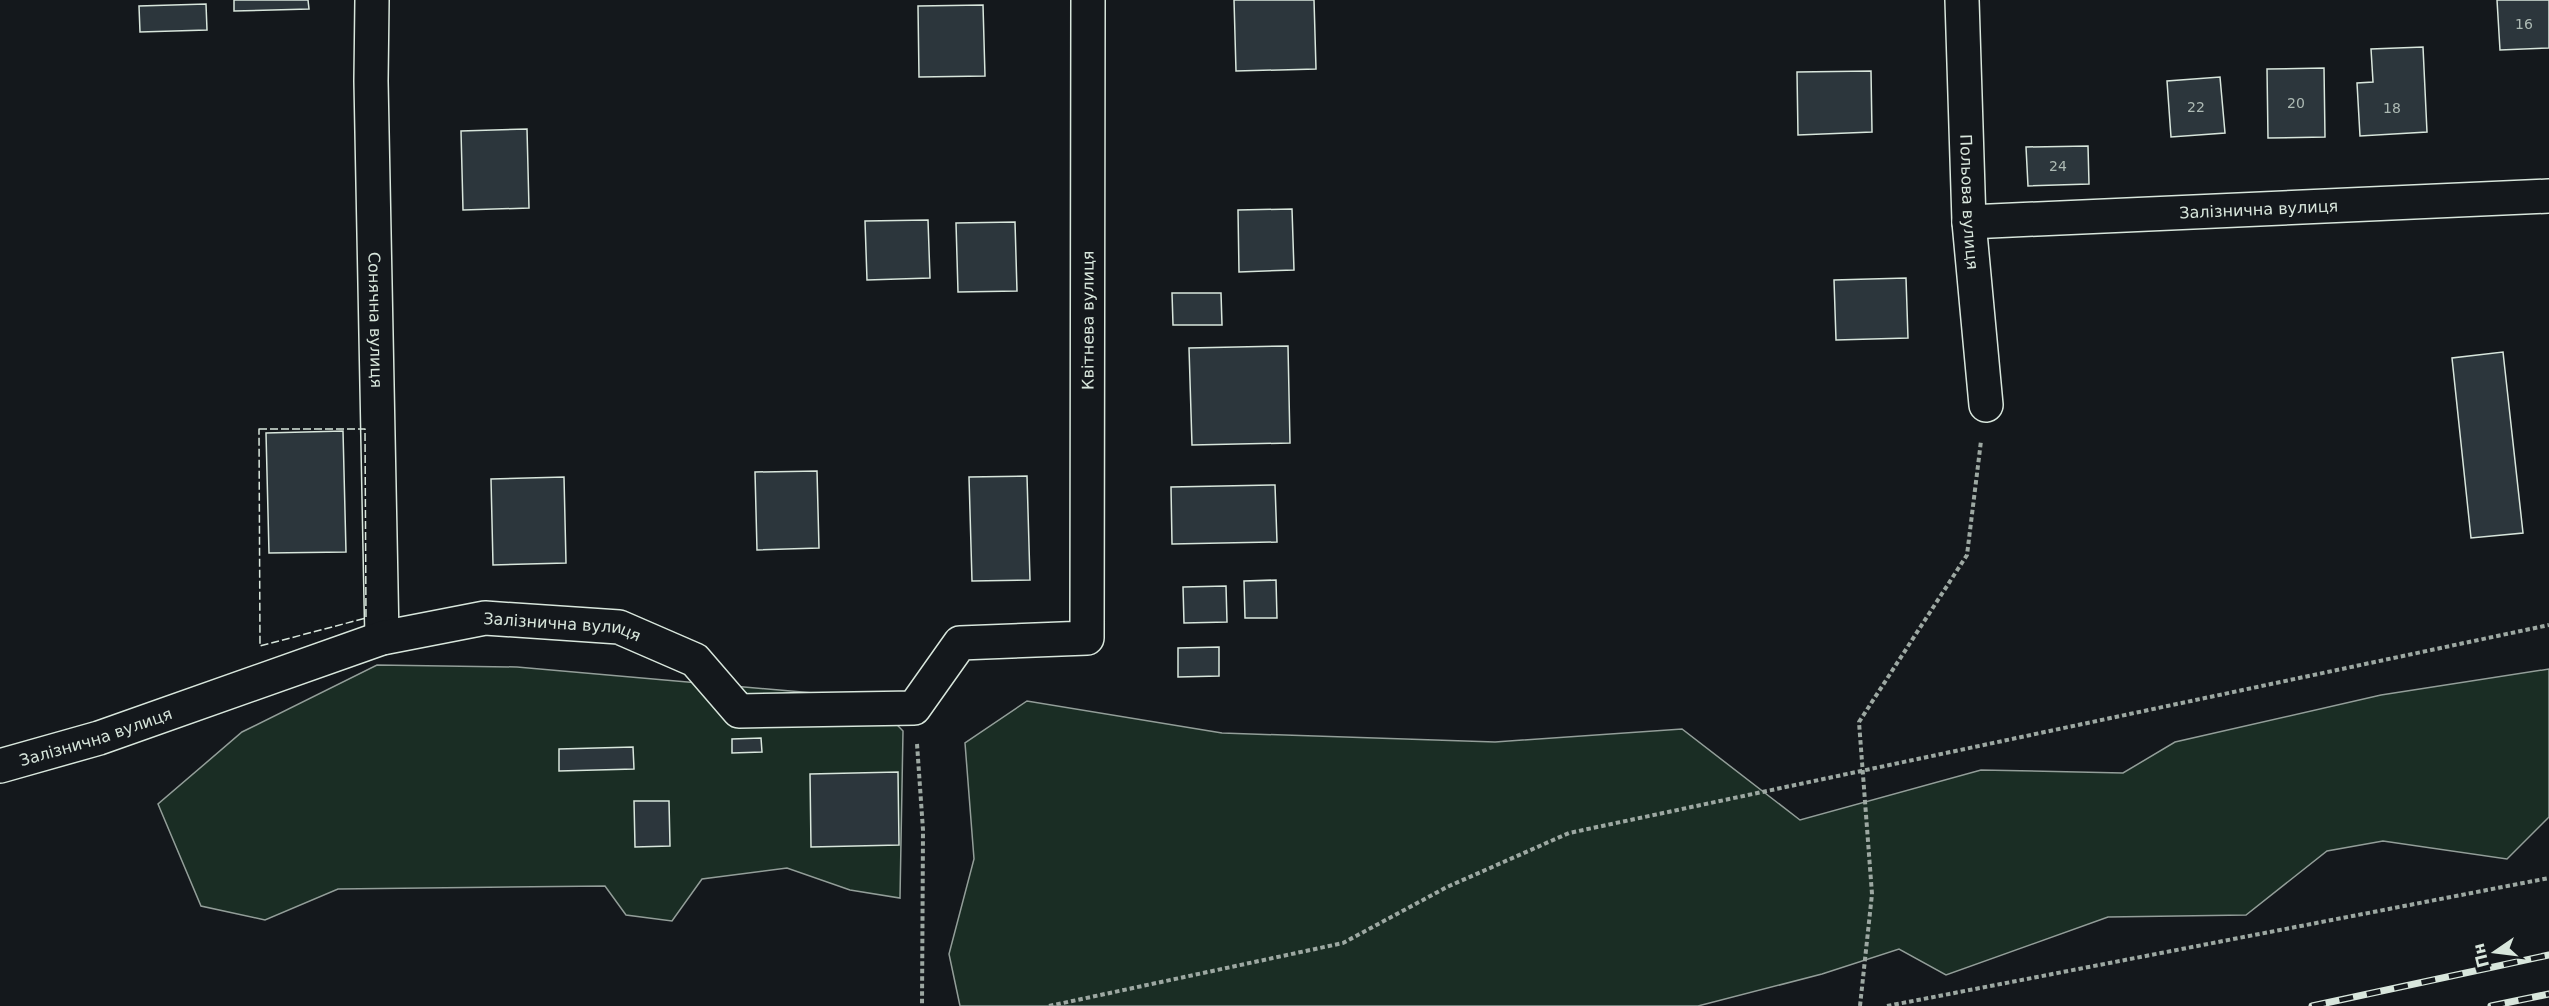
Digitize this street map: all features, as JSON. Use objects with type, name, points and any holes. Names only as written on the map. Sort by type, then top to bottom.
[{"type":"street","name":"Сонячна вулиця","points":[[372,0],[371,81],[382,638]]},
{"type":"street","name":"Квітнева вулиця","points":[[914,708],[960,643],[1087,638],[1088,0]]},
{"type":"street","name":"Польова вулиця","points":[[1962,0],[1969,222],[1986,405]]},
{"type":"street","name":"Залізнична вулиця","points":[[1969,222],[2549,196]]},
{"type":"street","name":"Залізнична вулиця","points":[[0,766],[99,738],[382,638],[486,618],[619,627],[695,660],[739,711],[914,708]]},
{"type":"path","points":[[1860,1006],[1872,894],[1859,722],[1967,555],[1986,405]]},
{"type":"path","points":[[1049,1006],[1343,943],[1447,887],[1569,833],[2549,625]]},
{"type":"path","points":[[914,708],[922,830],[922,1006]]},
{"type":"path","points":[[1887,1006],[2549,878]]},
{"type":"green space","points":[[377,665],[517,667],[871,698],[903,731],[900,898],[850,890],[787,868],[702,879],[672,921],[626,915],[605,886],[338,889],[265,920],[201,906],[158,804],[242,732]]},
{"type":"green space","points":[[2549,669],[2549,817],[2507,859],[2383,841],[2327,851],[2246,915],[2108,917],[1946,975],[1899,949],[1822,974],[1698,1006],[960,1006],[949,954],[974,859],[965,743],[1027,701],[1222,733],[1495,742],[1682,729],[1800,820],[1981,770],[2123,773],[2175,742],[2381,695]]},
{"type":"building","points":[[234,0],[308,0],[309,9],[234,11]]},
{"type":"building","points":[[1234,0],[1314,0],[1316,69],[1236,71]]},
{"type":"building","points":[[2497,0],[2549,0],[2549,48],[2500,50]]},
{"type":"building","points":[[206,4],[207,30],[140,32],[139,6]]},
{"type":"building","points":[[983,5],[985,76],[919,77],[918,6]]},
{"type":"building","points":[[2423,47],[2427,132],[2360,136],[2357,83],[2373,82],[2371,49]]},
{"type":"building","points":[[2324,68],[2325,137],[2268,138],[2267,69]]},
{"type":"building","points":[[1871,71],[1872,132],[1798,135],[1797,72]]},
{"type":"building","points":[[2220,77],[2225,133],[2171,137],[2167,81]]},
{"type":"building","points":[[527,129],[529,208],[463,210],[461,131]]},
{"type":"building","points":[[2088,146],[2089,184],[2028,186],[2026,147]]},
{"type":"building","points":[[1292,209],[1294,270],[1239,272],[1238,210]]},
{"type":"building","points":[[928,220],[930,278],[867,280],[865,221]]},
{"type":"building","points":[[1015,222],[1017,291],[958,292],[956,223]]},
{"type":"building","points":[[1906,278],[1908,338],[1836,340],[1834,280]]},
{"type":"building","points":[[1172,293],[1221,293],[1222,325],[1173,325]]},
{"type":"building","points":[[1288,346],[1290,443],[1192,445],[1189,348]]},
{"type":"building","points":[[2503,352],[2523,533],[2471,538],[2452,358]]},
{"type":"building","points":[[343,431],[346,552],[269,553],[266,433]]},
{"type":"building","points":[[817,471],[819,548],[757,550],[755,472]]},
{"type":"building","points":[[1027,476],[1030,580],[972,581],[969,477]]},
{"type":"building","points":[[564,477],[566,563],[493,565],[491,479]]},
{"type":"building","points":[[1275,485],[1277,542],[1172,544],[1171,487]]},
{"type":"building","points":[[1276,580],[1277,618],[1245,618],[1244,581]]},
{"type":"building","points":[[1226,586],[1227,622],[1184,623],[1183,587]]},
{"type":"building","points":[[1219,647],[1219,676],[1178,677],[1178,648]]},
{"type":"building","points":[[761,738],[762,752],[732,753],[732,739]]},
{"type":"building","points":[[633,747],[634,769],[559,771],[559,749]]},
{"type":"building","points":[[898,772],[899,845],[811,847],[810,774]]},
{"type":"building","points":[[634,801],[669,801],[670,846],[635,847]]},
{"type":"railway","points":[[2312,1006],[2549,955]]},
{"type":"railway","points":[[2491,1006],[2549,994]]},
{"type":"fence","points":[[259,429],[365,429],[366,618],[260,646],[259,429]]}]
